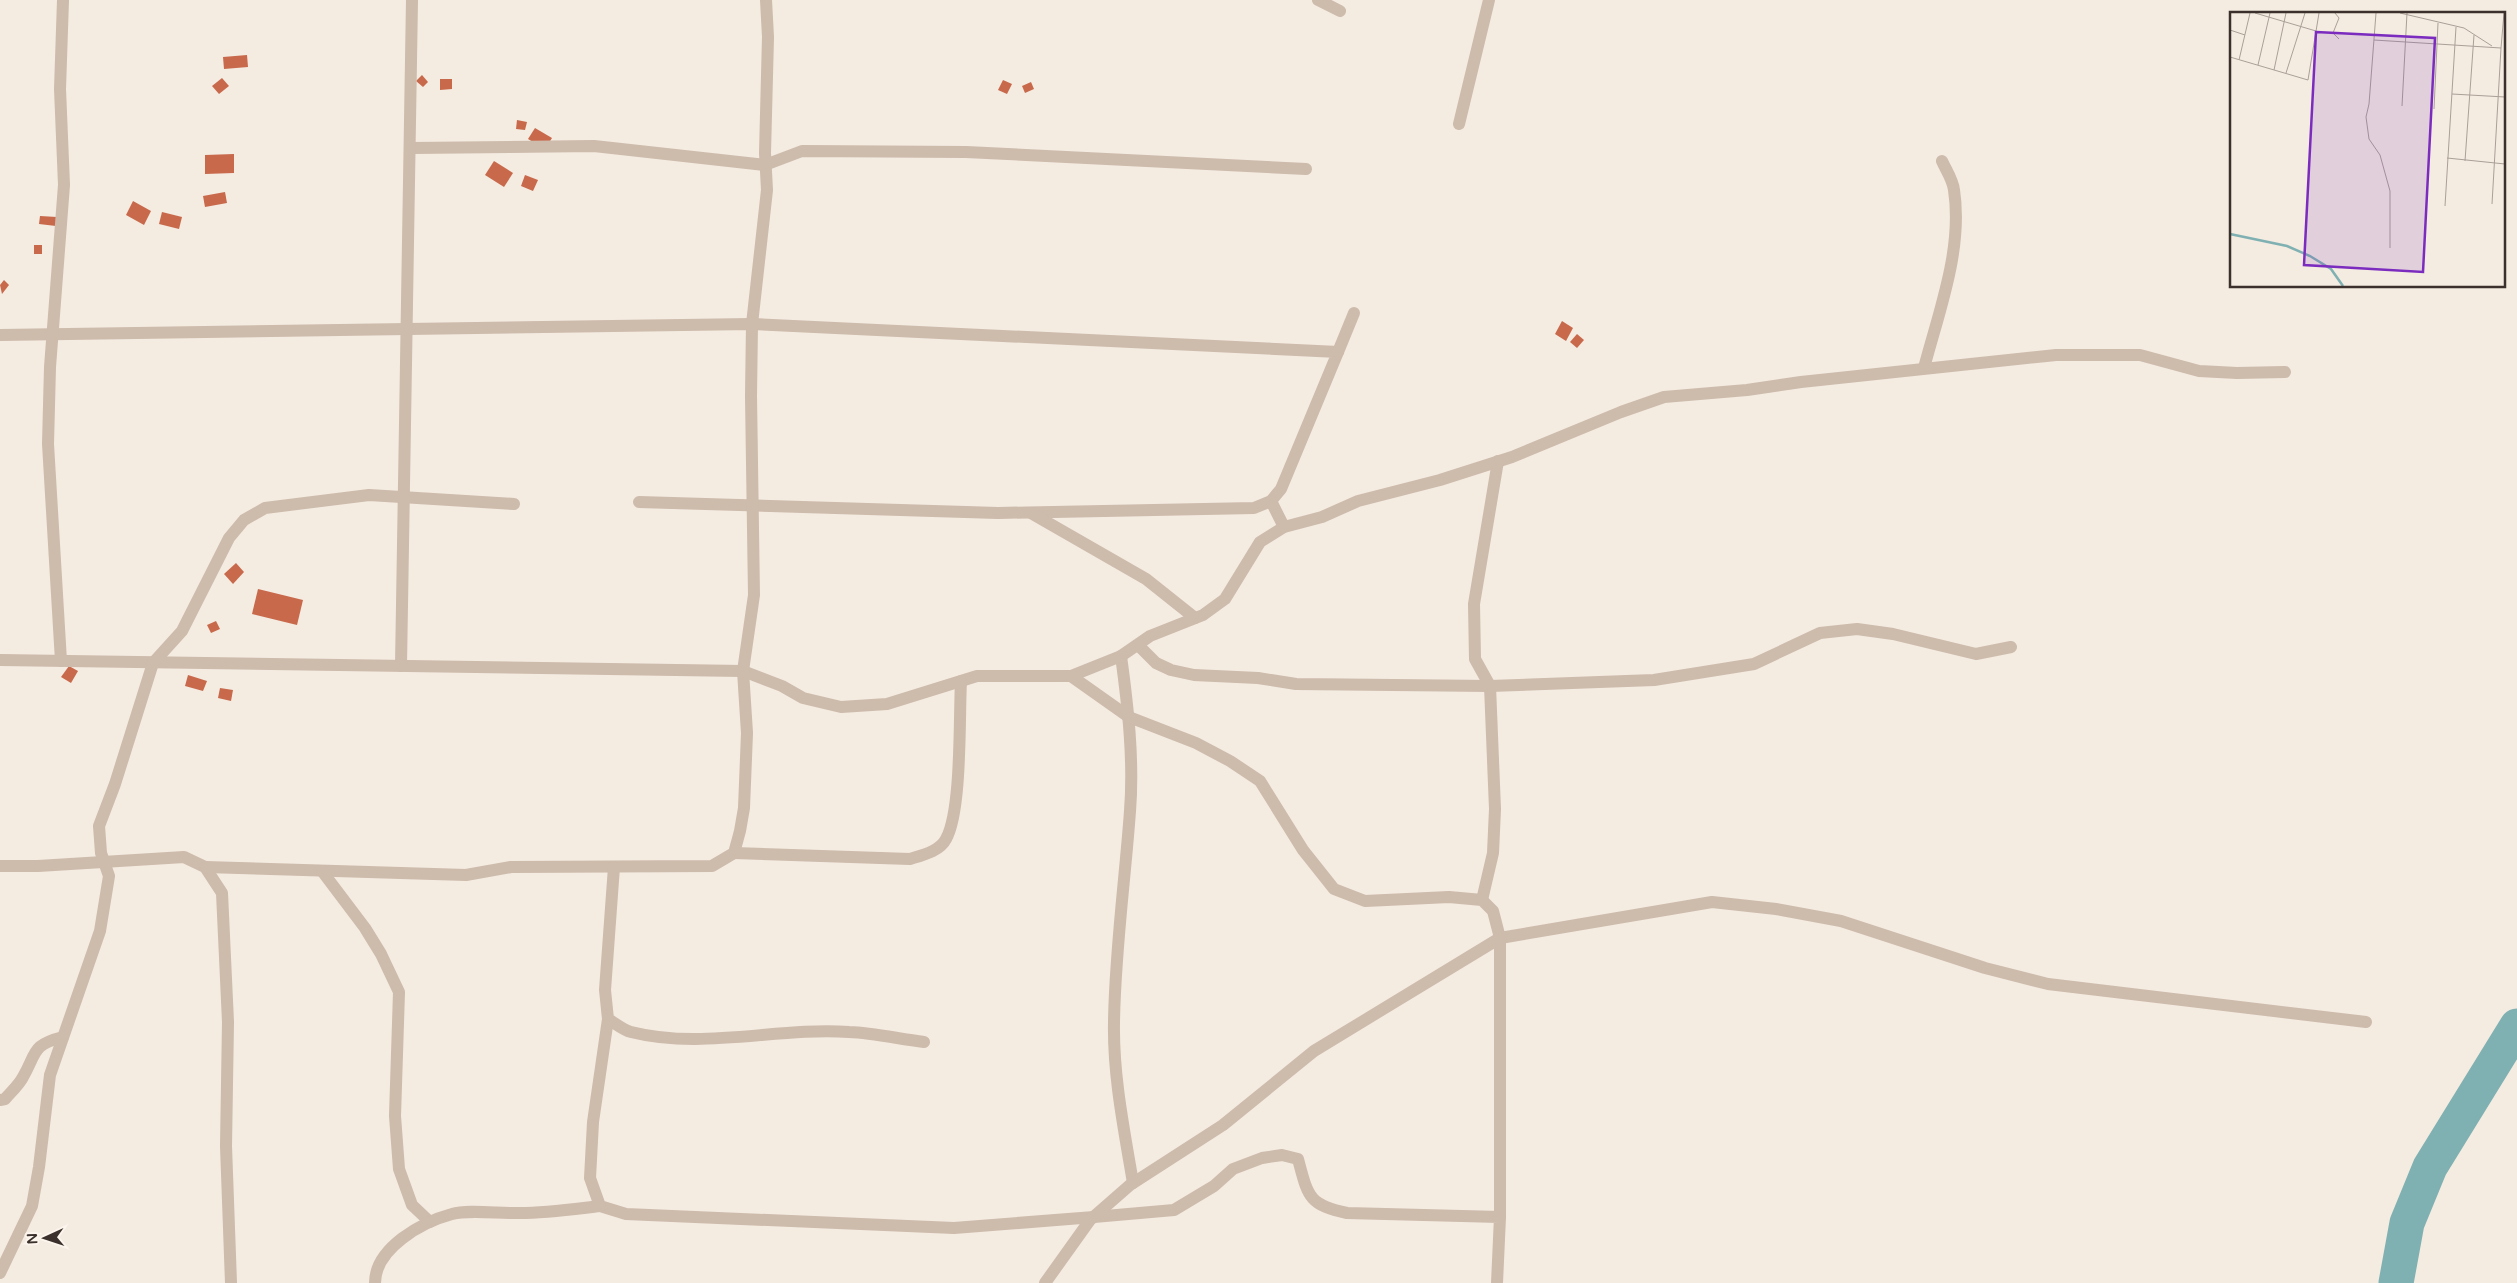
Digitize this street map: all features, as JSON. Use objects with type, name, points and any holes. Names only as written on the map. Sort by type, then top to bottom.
[{"type":"street","points":[[61,661],[48,444],[53,334],[64,185],[60,89],[63,0]]},
{"type":"street","points":[[402,666],[412,0]]},
{"type":"street","points":[[734,853],[740,831],[744,792],[747,733],[743,671],[754,595],[752,324],[767,190],[765,165],[768,37],[766,0]]},
{"type":"street","points":[[1318,0],[1340,11]]},
{"type":"street","points":[[1459,124],[1489,0]]},
{"type":"street","points":[[411,148],[594,146],[765,165],[802,151],[966,152],[1306,169]]},
{"type":"street","points":[[1924,368],[1949,272],[1956,223],[1954,188],[1942,161]]},
{"type":"street","points":[[639,502],[1030,513],[1254,508],[1271,501],[1290,471],[1354,313]]},
{"type":"street","points":[[0,335],[752,324],[1338,352]]},
{"type":"street","points":[[0,660],[743,671],[782,686],[803,698],[841,707],[887,704],[977,676],[1071,676],[1122,656],[1150,636],[1195,618],[1224,599],[1260,542],[1284,527],[1322,517],[1358,501],[1404,490],[1498,461],[1664,397],[1747,390],[2046,355],[2140,355],[2199,371],[2237,373],[2284,372]]},
{"type":"street","points":[[1482,900],[1493,853],[1495,809],[1490,686],[1475,659],[1474,604],[1498,461]]},
{"type":"street","points":[[0,1273],[32,1206],[39,1167],[50,1075],[100,932],[109,876],[104,862],[99,826],[115,784],[153,663],[182,631],[229,538],[244,520],[265,508],[369,496],[514,504]]},
{"type":"street","points":[[1271,501],[1284,527]]},
{"type":"street","points":[[1030,513],[1146,579],[1195,618]]},
{"type":"street","points":[[1138,645],[1156,663],[1171,670],[1194,675],[1258,678],[1296,684],[1490,686],[1654,680],[1754,664],[1820,633],[1857,629],[1892,634],[1976,654],[2011,647]]},
{"type":"street","points":[[1122,656],[1129,717],[1130,809],[1116,962],[1115,1073],[1133,1183]]},
{"type":"street","points":[[1071,676],[1129,717],[1196,744],[1230,761],[1260,781],[1303,850],[1334,889],[1366,901],[1449,897],[1482,900],[1493,911],[1500,938],[1500,1217],[1497,1283]]},
{"type":"street","points":[[0,866],[184,857],[205,867],[466,875],[511,867],[712,866],[734,853],[910,859],[931,852],[946,840],[955,814],[961,682]]},
{"type":"street","points":[[205,867],[222,893],[228,1022],[226,1155],[231,1283]]},
{"type":"street","points":[[600,1206],[590,1178],[593,1122],[608,1019],[605,990],[614,867]]},
{"type":"street","points":[[322,871],[365,928],[381,954],[399,992],[395,1116],[399,1169],[412,1205],[430,1222]]},
{"type":"street","points":[[1044,1283],[1094,1217],[1133,1183],[1223,1126],[1314,1051],[1500,938],[1712,902],[1776,909],[1841,922],[1985,968],[2048,984],[2366,1022]]},
{"type":"street","points":[[608,1019],[630,1032],[666,1036],[719,1038],[758,1034],[848,1032],[924,1042]]},
{"type":"street","points":[[0,1100],[5,1099],[23,1078],[34,1053],[46,1041],[63,1037]]},
{"type":"street","points":[[375,1283],[375,1271],[394,1245],[417,1228],[453,1213],[520,1213],[600,1206],[626,1214],[954,1228],[1174,1210],[1214,1186],[1234,1169],[1262,1158],[1282,1155],[1298,1159],[1305,1184],[1312,1199],[1326,1208],[1347,1213],[1500,1217]]},
{"type":"building","points":[[247,55],[248,67],[224,69],[223,57]]},
{"type":"building","points":[[422,75],[428,82],[423,87],[416,81]]},
{"type":"building","points":[[222,78],[229,86],[219,94],[212,86]]},
{"type":"building","points":[[440,79],[452,79],[452,89],[440,90]]},
{"type":"building","points":[[1003,80],[1012,84],[1007,94],[998,90]]},
{"type":"building","points":[[1031,82],[1034,89],[1025,93],[1022,86]]},
{"type":"building","points":[[517,120],[527,122],[525,130],[516,129]]},
{"type":"building","points":[[535,128],[552,138],[545,149],[528,139]]},
{"type":"building","points":[[234,154],[234,173],[205,174],[205,155]]},
{"type":"building","points":[[494,161],[513,173],[504,187],[485,175]]},
{"type":"building","points":[[525,175],[538,180],[533,191],[521,186]]},
{"type":"building","points":[[225,192],[227,203],[205,207],[203,196]]},
{"type":"building","points":[[133,201],[151,211],[144,225],[126,215]]},
{"type":"building","points":[[162,212],[182,217],[179,229],[159,224]]},
{"type":"building","points":[[40,216],[57,217],[56,226],[39,224]]},
{"type":"building","points":[[34,245],[42,245],[42,254],[34,254]]},
{"type":"building","points":[[4,280],[9,285],[2,294],[0,285]]},
{"type":"building","points":[[1562,321],[1573,328],[1566,341],[1555,334]]},
{"type":"building","points":[[1577,334],[1584,340],[1577,348],[1570,342]]},
{"type":"building","points":[[236,563],[244,572],[233,584],[224,574]]},
{"type":"building","points":[[258,589],[303,600],[297,625],[252,614]]},
{"type":"building","points":[[216,621],[220,629],[211,633],[207,625]]},
{"type":"building","points":[[69,666],[78,671],[71,683],[61,677]]},
{"type":"building","points":[[188,675],[207,681],[203,691],[185,686]]},
{"type":"building","points":[[220,688],[233,690],[231,701],[218,698]]},
{"type":"waterway","points":[[2396,1283],[2407,1223],[2430,1167],[2517,1026]]}]
